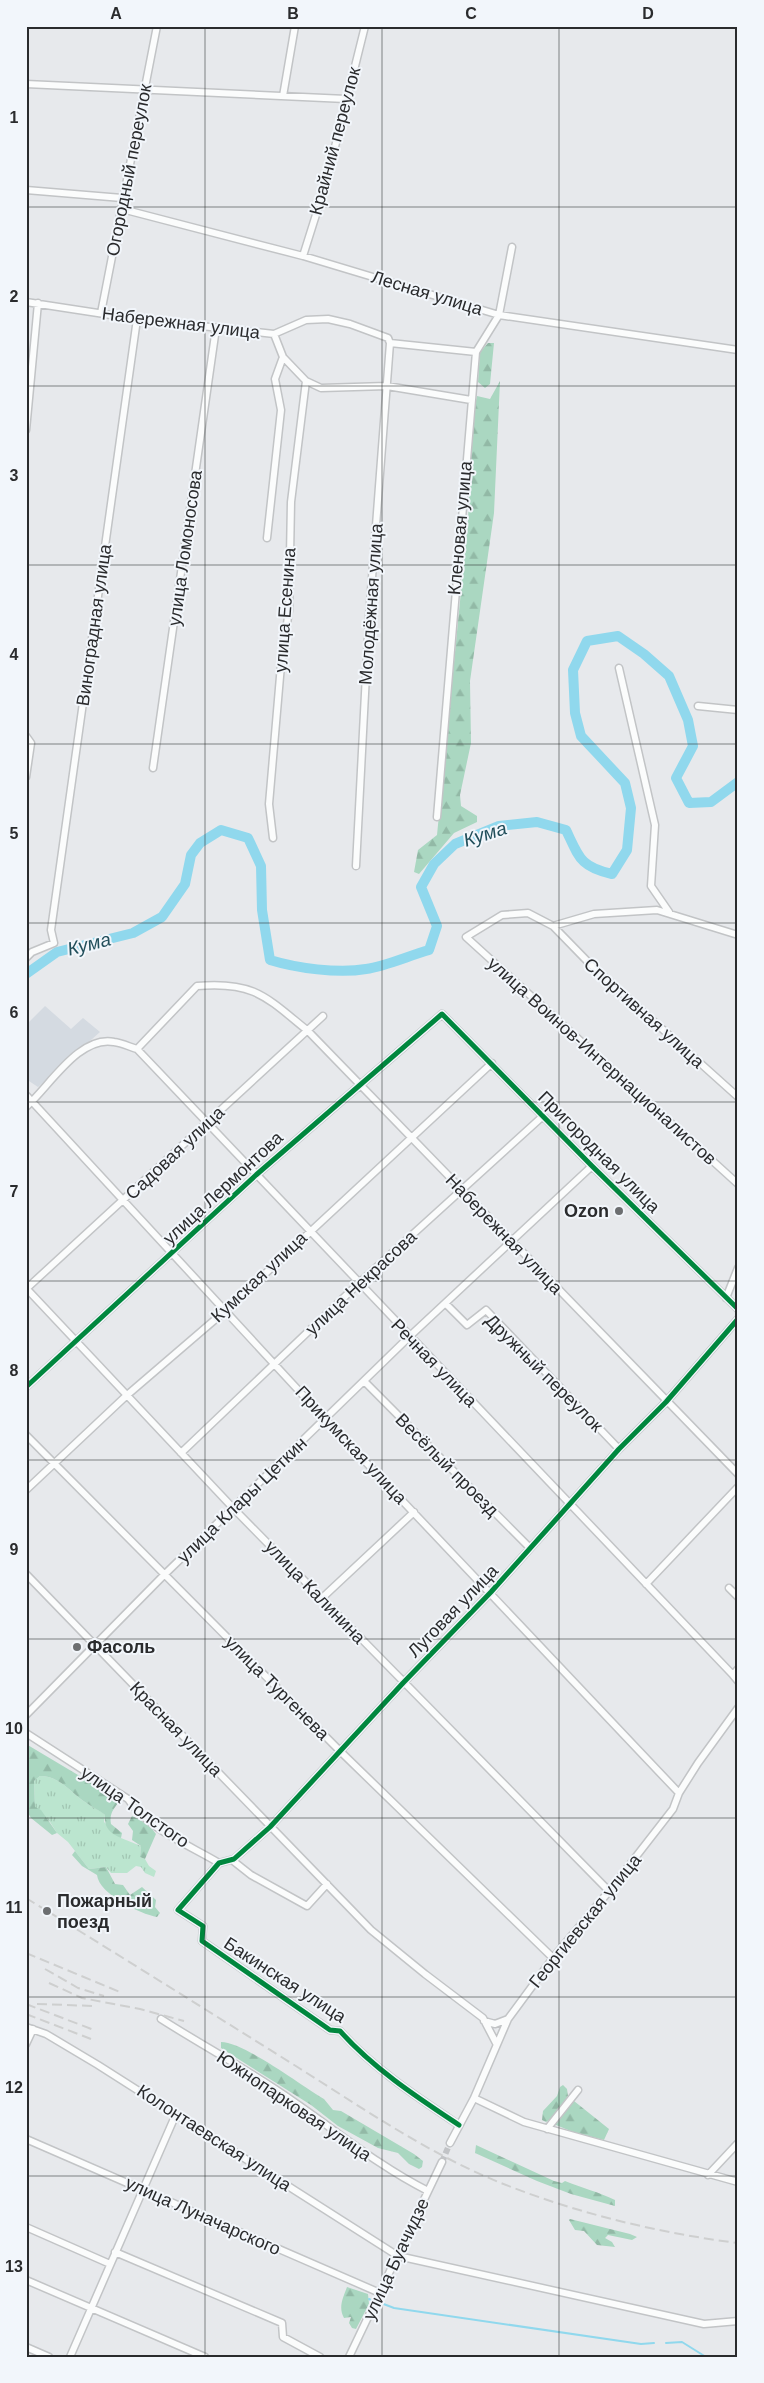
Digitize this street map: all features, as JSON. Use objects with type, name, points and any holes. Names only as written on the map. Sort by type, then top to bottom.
[{"type":"street","name":"Огородный переулок","points":[[101,313],[157,26]]},
{"type":"street","points":[[283,96],[295,26]]},
{"type":"street","name":"Крайний переулок","points":[[303,256],[326,183],[365,26]]},
{"type":"street","points":[[26,84],[346,98]]},
{"type":"street","points":[[26,190],[122,198]]},
{"type":"street","name":"Лесная улица","points":[[122,209],[303,256],[499,315],[738,350]]},
{"type":"street","name":"Кленовая улица","points":[[437,817],[476,352],[499,315],[512,246]]},
{"type":"street","name":"Набережная улица","points":[[26,302],[137,319],[274,334],[306,320],[328,319],[350,324],[388,338],[390,343],[476,352]]},
{"type":"street","points":[[26,430],[38,303]]},
{"type":"street","name":"Виноградная улица","points":[[29,951],[54,942],[51,930],[137,319]]},
{"type":"street","name":"улица Ломоносова","points":[[153,768],[216,328]]},
{"type":"street","points":[[274,334],[283,357],[306,381],[321,388],[387,386],[471,400]]},
{"type":"street","name":"Молодёжная улица","points":[[356,866],[369,618],[390,343]]},
{"type":"street","name":"улица Есенина","points":[[267,538],[281,410],[275,379],[283,357]]},
{"type":"street","name":"улица Есенина","points":[[273,838],[269,804],[281,666],[289,610],[291,502],[306,381]]},
{"type":"street","points":[[619,668],[655,825],[651,886],[665,909],[670,913]]},
{"type":"street","points":[[698,706],[738,710]]},
{"type":"street","points":[[26,736],[31,743],[26,777]]},
{"type":"street","points":[[553,926],[594,914],[657,910],[720,932],[738,935]]},
{"type":"street","name":"Спортивная улица","points":[[466,937],[502,916],[528,913],[553,926],[591,966],[738,1097]]},
{"type":"street","name":"улица Воинов-Интернационалистов","points":[[466,937],[738,1184]]},
{"type":"street","points":[[26,958],[29,951]]},
{"type":"street","name":"Набережная улица","points":[[137,1049],[197,986],[224,984],[248,989],[267,998],[308,1031],[666,1402],[738,1474]]},
{"type":"street","name":"Пригородная улица","points":[[442,1014],[592,1166],[738,1309]]},
{"type":"street","name":"улица Лермонтова","points":[[26,1387],[256,1175],[442,1014]]},
{"type":"street","name":"Садовая улица","points":[[27,1288],[124,1201],[323,1016]]},
{"type":"street","points":[[26,1108],[78,1053],[95,1044],[113,1041],[137,1049]]},
{"type":"street","name":"Речная улица","points":[[137,1049],[358,1284],[410,1336],[735,1678]]},
{"type":"street","name":"Кумская улица","points":[[26,1490],[126,1396],[224,1311],[492,1063]]},
{"type":"street","name":"Прикумская улица","points":[[26,1095],[325,1419],[491,1592],[679,1793]]},
{"type":"street","name":"улица Некрасова","points":[[181,1453],[358,1284],[543,1116]]},
{"type":"street","name":"улица Клары Цеткин","points":[[26,1715],[164,1575],[410,1336],[592,1166]]},
{"type":"street","points":[[726,1298],[738,1268]]},
{"type":"street","name":"улица Калинина","points":[[27,1288],[74,1341],[234,1509],[609,1891]]},
{"type":"street","name":"Дружный переулок","points":[[446,1304],[467,1325],[486,1310],[620,1449]]},
{"type":"street","name":"Луговая улица","points":[[219,1863],[232,1860],[270,1827],[403,1683],[491,1592],[620,1449],[666,1402],[738,1319]]},
{"type":"street","name":"Весёлый проезд","points":[[364,1382],[530,1548]]},
{"type":"street","name":"улица Тургенева","points":[[26,1435],[341,1752],[553,1958]]},
{"type":"street","points":[[646,1584],[738,1487]]},
{"type":"street","points":[[321,1599],[414,1512]]},
{"type":"street","name":"Красная улица","points":[[26,1574],[371,1930],[484,2021],[496,2043]]},
{"type":"street","points":[[729,1588],[738,1597]]},
{"type":"street","points":[[735,1678],[738,1669]]},
{"type":"street","name":"Георгиевская улица","points":[[450,2143],[474,2098],[496,2043],[508,2019],[553,1958],[609,1891],[673,1809],[679,1793],[718,1733],[738,1708]]},
{"type":"street","name":"улица Толстого","points":[[26,1732],[128,1799],[134,1810],[173,1838],[219,1863]]},
{"type":"street","points":[[232,1860],[251,1875],[307,1906],[326,1884]]},
{"type":"street","name":"Бакинская улица","points":[[219,1863],[178,1910],[203,1926],[202,1941],[330,2030],[340,2031],[355,2047],[414,2096],[459,2125]]},
{"type":"street","points":[[484,2021],[495,2024],[508,2019]]},
{"type":"street","name":"Южнопарковая улица","points":[[161,2020],[294,2102],[351,2145],[428,2191]]},
{"type":"street","points":[[26,2044],[30,2028]]},
{"type":"street","name":"Колонтаевская улица","points":[[30,2028],[46,2034],[91,2060],[398,2256]]},
{"type":"street","points":[[547,2128],[578,2090]]},
{"type":"street","points":[[474,2098],[524,2122],[738,2182]]},
{"type":"street","points":[[70,2357],[176,2114]]},
{"type":"street","name":"улица Луначарского","points":[[26,2139],[380,2293]]},
{"type":"street","points":[[708,2175],[738,2143]]},
{"type":"street","name":"улица Буачидзе","points":[[349,2357],[442,2162]]},
{"type":"street","points":[[26,2227],[110,2264]]},
{"type":"street","points":[[115,2252],[282,2323],[283,2336],[320,2357]]},
{"type":"street","points":[[398,2256],[704,2324],[738,2321]]},
{"type":"street","points":[[26,2280],[205,2357]]},
{"type":"street","points":[[26,2347],[49,2357]]},
{"type":"shaded area","points":[[45,1006],[71,1029],[83,1018],[100,1032],[38,1087],[26,1079],[26,1025]]},
{"type":"green space","points":[[488,343],[494,343],[490,384],[485,388],[478,382],[480,352]]},
{"type":"green space","points":[[500,381],[494,513],[470,681],[471,743],[460,795],[461,806],[477,816],[477,822],[454,833],[419,874],[414,872],[418,850],[437,835],[468,520],[473,414],[477,396],[490,399]]},
{"type":"green space","points":[[26,1744],[120,1800],[112,1811],[111,1824],[122,1833],[121,1838],[109,1830],[105,1815],[82,1800],[60,1782],[47,1777],[40,1776],[34,1781],[35,1807],[41,1810],[57,1833],[52,1835],[31,1818],[26,1810]]},
{"type":"green space","points":[[40,1776],[60,1782],[82,1800],[105,1815],[104,1822],[121,1838],[141,1846],[140,1857],[145,1859],[149,1866],[156,1871],[154,1877],[145,1873],[141,1867],[136,1866],[127,1873],[111,1873],[106,1867],[89,1869],[68,1842],[57,1833],[50,1822],[35,1808],[34,1781]]},
{"type":"green space","points":[[132,1816],[149,1825],[156,1834],[145,1859],[140,1857],[141,1846],[132,1840],[133,1831],[128,1824]]},
{"type":"green space","points":[[75,1851],[89,1869],[106,1867],[115,1884],[123,1885],[130,1895],[142,1887],[156,1900],[155,1907],[160,1913],[157,1917],[141,1912],[112,1896],[99,1882],[97,1875],[82,1866],[72,1855]]},
{"type":"green space","points":[[221,2042],[244,2049],[273,2066],[324,2099],[333,2110],[341,2111],[414,2154],[423,2161],[422,2167],[419,2169],[409,2164],[398,2153],[378,2148],[338,2126],[311,2105],[221,2048]]},
{"type":"green space","points":[[563,2085],[567,2089],[568,2096],[551,2119],[546,2122],[542,2120],[543,2111],[557,2096],[560,2087]]},
{"type":"green space","points":[[574,2101],[609,2129],[604,2140],[573,2132],[556,2125],[556,2122],[570,2103]]},
{"type":"green space","points":[[476,2145],[554,2181],[562,2183],[565,2181],[609,2197],[615,2200],[615,2206],[571,2194],[537,2181],[475,2153]]},
{"type":"green space","points":[[570,2219],[637,2237],[632,2240],[608,2235],[605,2238],[612,2242],[615,2247],[597,2245],[584,2231],[575,2230]]},
{"type":"green space","points":[[347,2287],[368,2294],[369,2304],[356,2329],[352,2328],[349,2323],[351,2317],[344,2318],[341,2310]]},
{"type":"waterway","name":"Кума","points":[[26,974],[57,952],[133,933],[162,917],[185,884],[191,855],[200,843],[221,830],[248,838],[261,866],[262,910],[270,960],[317,969],[343,971],[374,968],[429,950],[437,926],[421,887],[434,864],[455,844],[499,826],[537,822],[566,830],[582,860],[593,868],[612,874],[627,850],[631,808],[625,783],[581,736],[575,713],[573,670],[587,641],[618,636],[644,654],[669,676],[688,720],[693,746],[676,778],[689,803],[711,802],[738,782]]},
{"type":"waterway","points":[[381,2303],[394,2308],[641,2344],[654,2343]]},
{"type":"waterway","points":[[666,2343],[682,2342],[706,2357]]},
{"type":"tunnel","points":[[442,2162],[450,2143]]},
{"type":"railway","points":[[26,1898],[397,2130],[448,2159],[529,2194],[588,2213],[648,2228],[738,2243]]},
{"type":"railway","points":[[26,1953],[120,1992]]},
{"type":"railway","points":[[45,1969],[78,1988],[104,1996]]},
{"type":"railway","points":[[49,1983],[82,1998],[140,2009],[184,2021]]},
{"type":"railway","points":[[26,2004],[94,2030]]},
{"type":"railway","points":[[37,2004],[95,2006]]},
{"type":"railway","points":[[26,2014],[91,2039]]},
{"type":"cycle path","points":[[26,1387],[256,1175],[442,1014],[592,1166],[738,1309]]},
{"type":"cycle path","points":[[459,2125],[382,2070],[340,2031],[330,2030],[202,1941],[203,1926],[178,1910],[219,1863],[234,1859],[270,1827],[403,1683],[491,1592],[619,1449],[666,1402],[738,1319]]},
{"type":"place","name":"Ozon","points":[[619,1211]]},
{"type":"place","name":"Фасоль","points":[[77,1647]]},
{"type":"place","name":"Пожарный поезд","points":[[47,1911]]}]
